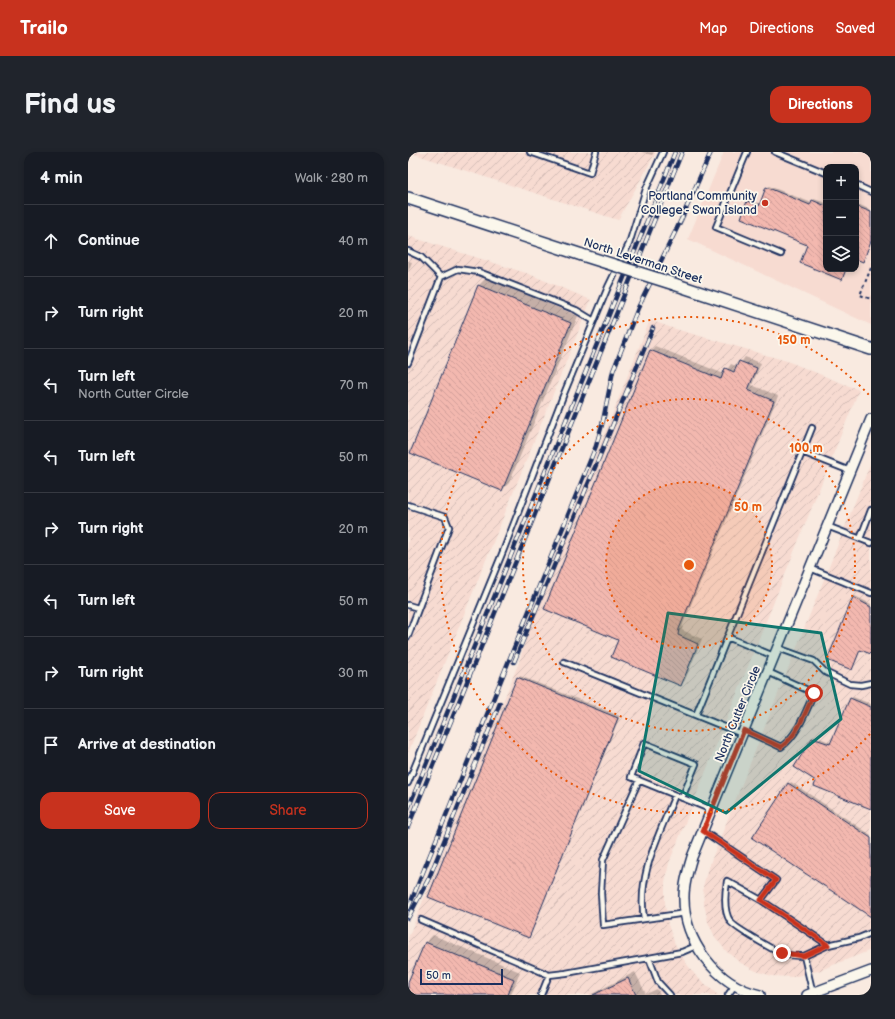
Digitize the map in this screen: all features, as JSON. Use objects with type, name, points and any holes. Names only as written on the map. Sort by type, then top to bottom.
[{"type":"street","name":"North Leverman Street","points":[[408,198],[871,349]]},
{"type":"street","name":"North Cutter Circle","points":[[760,995],[735,985],[716,970],[696,946],[688,927],[686,913],[684,895],[687,874],[743,732],[871,419]]},
{"type":"street","points":[[810,994],[871,971]]},
{"type":"lane","points":[[530,152],[590,173],[596,152]]},
{"type":"lane","points":[[408,783],[504,549],[563,396],[594,321],[629,244],[646,189],[663,152]]},
{"type":"lane","points":[[747,152],[716,227],[781,254]]},
{"type":"lane","points":[[775,152],[823,172]]},
{"type":"lane","points":[[859,186],[871,192]]},
{"type":"lane","points":[[408,251],[421,257],[441,277]]},
{"type":"lane","points":[[408,363],[441,277],[458,270],[479,272],[576,310],[594,321]]},
{"type":"lane","points":[[696,715],[812,428]]},
{"type":"lane","points":[[802,452],[850,471]]},
{"type":"lane","points":[[408,505],[445,517],[449,527],[408,636]]},
{"type":"lane","points":[[860,539],[871,510]]},
{"type":"lane","points":[[828,526],[871,543]]},
{"type":"lane","points":[[810,568],[871,593]]},
{"type":"lane","points":[[408,605],[418,608]]},
{"type":"lane","points":[[727,637],[776,652],[814,661],[825,672],[850,684],[860,685],[871,683]]},
{"type":"lane","points":[[564,662],[696,715],[781,747],[788,742],[801,722],[814,693],[768,672]]},
{"type":"lane","points":[[682,798],[696,764],[644,743],[631,777],[676,795],[682,798],[712,810]]},
{"type":"lane","points":[[639,780],[603,860],[601,893],[603,925],[686,913]]},
{"type":"lane","points":[[644,919],[641,901],[645,873],[676,795]]},
{"type":"lane","points":[[703,831],[776,880],[761,900]]},
{"type":"lane","points":[[828,945],[761,900],[727,881],[725,893],[726,910],[730,921],[736,927],[782,953],[804,956],[828,945],[859,938],[871,933]]},
{"type":"lane","points":[[421,920],[549,975],[682,952],[696,946]]},
{"type":"lane","points":[[804,956],[810,994]]},
{"type":"lane","points":[[649,958],[658,982],[670,995]]},
{"type":"lane","points":[[541,995],[549,975]]},
{"type":"lane","points":[[728,995],[735,985]]},
{"type":"path","points":[[871,268],[860,295],[871,299]]},
{"type":"highlighted area","points":[[668,613],[821,633],[841,719],[726,813],[639,771]]},
{"type":"shaded area","points":[[408,152],[656,152],[618,220]]},
{"type":"shaded area","name":"Portland Community College - Swan Island","points":[[724,152],[871,152],[871,325],[688,239]]},
{"type":"shaded area","points":[[408,236],[529,274],[591,300],[408,753]]},
{"type":"shaded area","points":[[650,320],[672,328],[787,361],[859,390],[669,863],[665,882],[665,903],[668,925],[675,944],[686,963],[696,976],[718,995],[408,995],[408,938],[519,662],[535,607]]},
{"type":"shaded area","points":[[871,462],[871,950],[818,971],[793,977],[772,976],[756,971],[739,962],[726,951],[715,937],[708,922],[704,904],[703,887],[707,871]]},
{"type":"building","points":[[766,187],[810,205],[812,200],[823,205],[823,272],[845,272],[842,280],[800,263],[807,245],[741,218],[747,201],[759,206]]},
{"type":"building","points":[[859,207],[871,212],[871,241],[863,262],[859,260]]},
{"type":"building","points":[[478,285],[571,323],[502,491],[410,453]]},
{"type":"building","points":[[650,350],[721,379],[725,368],[734,372],[739,361],[757,368],[748,390],[774,401],[679,629],[678,635],[698,644],[681,686],[611,657],[618,640],[544,609]]},
{"type":"building","points":[[853,597],[871,607],[871,654],[860,650],[852,670],[827,660]]},
{"type":"building","points":[[517,677],[618,718],[529,938],[428,897]]},
{"type":"building","points":[[850,698],[871,707],[871,809],[814,786],[816,781],[794,767],[812,738],[830,744]]},
{"type":"building","points":[[788,783],[871,838],[871,917],[752,838]]},
{"type":"building","points":[[425,942],[514,979],[508,995],[408,995],[408,982]]},
{"type":"building","points":[[628,978],[636,995],[593,995]]},
{"type":"railway","points":[[408,809],[675,152]]},
{"type":"railway","points":[[408,827],[682,152]]},
{"type":"railway","points":[[408,909],[596,446],[603,421],[613,371],[638,308],[681,220],[711,152]]},
{"type":"railway","points":[[514,662],[653,328]]},
{"type":"railway","points":[[408,918],[429,878],[500,703]]},
{"type":"place","name":"Portland Community College - Swan Island","points":[[765,203]]},
{"type":"route","points":[[782,953],[792,956],[804,956],[828,945],[761,900],[776,880],[703,831],[744,730],[781,747],[788,742],[801,722],[814,693]]}]
